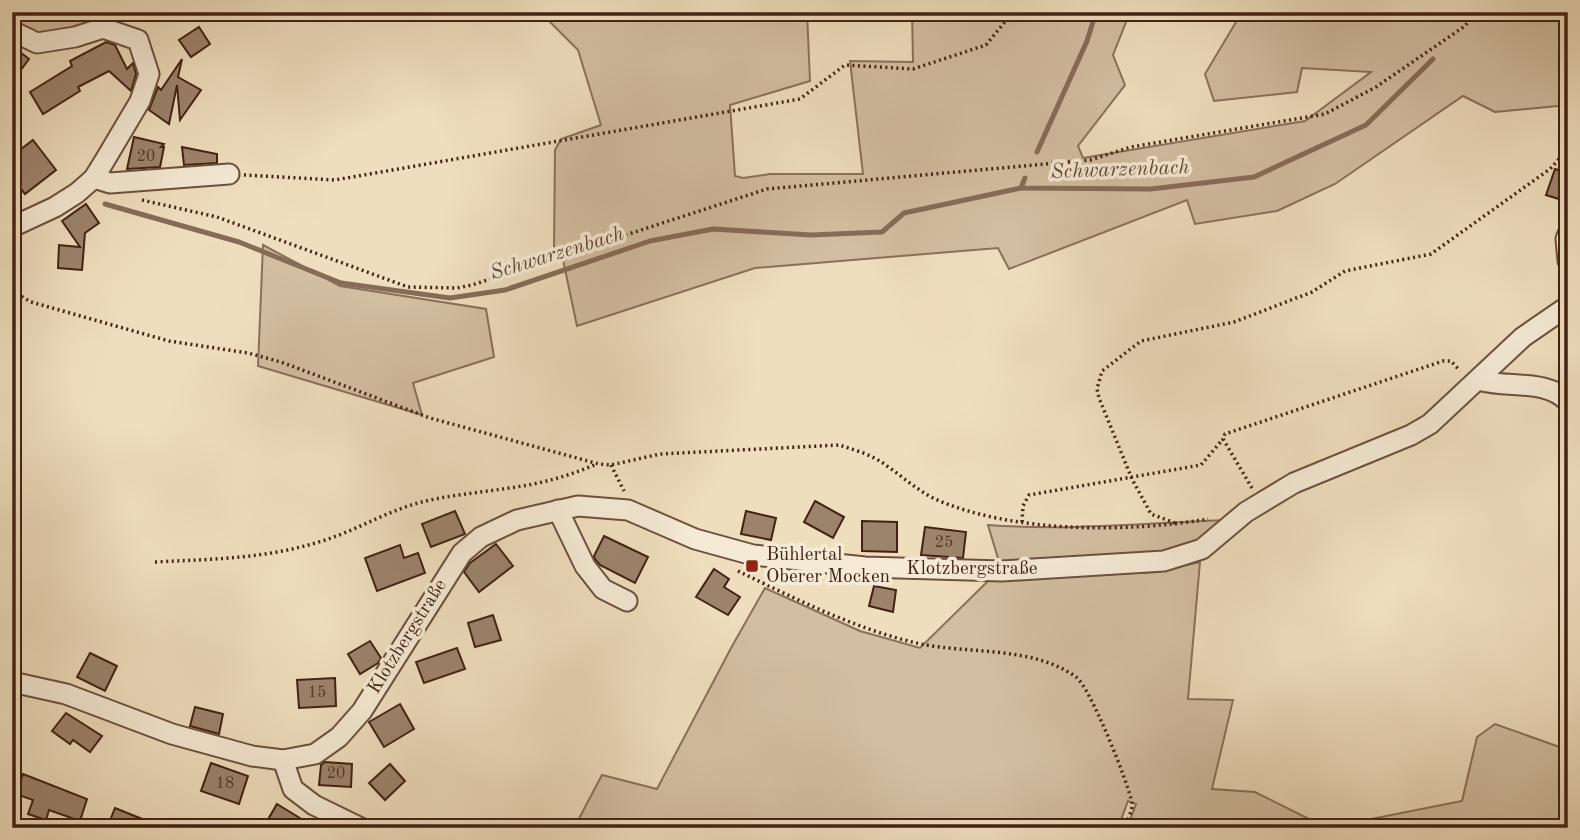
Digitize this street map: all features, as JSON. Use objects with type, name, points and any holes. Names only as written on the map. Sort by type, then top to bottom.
[{"type":"street","points":[[12,31],[37,43],[75,37],[103,28],[138,40],[149,74],[140,101],[94,177],[77,193],[55,207],[12,228]]},
{"type":"street","points":[[94,177],[110,183],[229,174]]},
{"type":"street","points":[[1568,234],[1568,261]]},
{"type":"street","name":"Klotzbergstraße","points":[[12,682],[66,694],[172,734],[252,756],[283,760],[316,754],[339,737],[362,711],[462,553],[481,537],[517,520],[578,506],[628,510],[695,539],[753,555],[865,567],[1002,571],[1164,561],[1202,549],[1261,503],[1294,483],[1411,435],[1430,424],[1523,337],[1568,306]]},
{"type":"street","points":[[1476,383],[1546,388],[1562,395],[1568,402]]},
{"type":"street","points":[[558,510],[585,566],[603,589],[627,601]]},
{"type":"street","points":[[283,760],[293,789],[314,805],[361,828]]},
{"type":"path","points":[[229,174],[335,180],[800,99],[845,65],[913,69],[986,45],[1013,12]]},
{"type":"path","points":[[136,199],[216,218],[408,287],[457,288],[767,189],[1090,160],[1131,147],[1325,114],[1376,87],[1465,26],[1475,12]]},
{"type":"path","points":[[1177,524],[1152,514],[1132,479],[1097,389],[1102,371],[1141,341],[1234,322],[1312,292],[1346,271],[1432,254],[1541,176],[1568,149]]},
{"type":"path","points":[[12,290],[32,302],[156,338],[248,353],[281,362],[430,418],[599,464],[611,465],[660,454],[839,444],[863,452],[885,464],[917,490],[938,500],[1022,522],[1046,526],[1177,524],[1211,518]]},
{"type":"path","points":[[1022,522],[1023,506],[1029,495],[1201,465],[1225,434],[1444,361],[1451,361],[1476,383]]},
{"type":"path","points":[[1223,439],[1261,503]]},
{"type":"path","points":[[155,562],[243,559],[286,551],[325,540],[403,507],[428,500],[547,481],[599,464]]},
{"type":"path","points":[[732,568],[856,625],[921,644],[1024,657],[1060,667],[1079,679],[1116,753],[1133,806],[1125,828]]},
{"type":"shaded area","points":[[12,12],[144,12],[40,37],[12,22]]},
{"type":"shaded area","points":[[540,12],[807,12],[810,81],[730,105],[735,176],[743,178],[770,174],[863,174],[850,61],[913,62],[912,12],[1130,12],[1113,55],[1125,85],[1078,146],[1083,158],[1305,121],[1371,72],[1302,68],[1297,92],[1214,101],[1205,74],[1242,12],[1568,12],[1568,105],[1495,112],[1463,96],[1335,184],[1277,211],[1195,224],[1187,200],[1009,269],[998,248],[755,268],[577,326],[562,255],[554,250],[555,150],[561,139],[601,125],[578,50]]},
{"type":"shaded area","points":[[263,245],[340,286],[486,309],[494,357],[413,383],[422,415],[258,366]]},
{"type":"shaded area","points":[[1227,520],[1191,545],[1163,553],[1000,565],[988,525],[1078,527]]},
{"type":"shaded area","points":[[1200,562],[1188,699],[1233,700],[1212,789],[1255,792],[1313,821],[1336,826],[1462,801],[1477,737],[1495,724],[1568,750],[1568,828],[1127,828],[1136,804],[1128,801],[1118,828],[574,828],[602,775],[657,789],[765,588],[860,631],[920,648],[991,578],[1157,572]]},
{"type":"building","points":[[199,27],[210,44],[191,57],[179,40]]},
{"type":"building","points":[[106,42],[115,45],[127,69],[133,63],[136,74],[131,91],[109,71],[78,87],[80,91],[43,114],[30,92],[72,66],[70,61]]},
{"type":"building","points":[[12,46],[29,59],[12,82]]},
{"type":"building","points":[[182,59],[178,77],[201,90],[180,120],[177,85],[169,124],[149,110],[158,87],[161,90]]},
{"type":"building","points":[[134,137],[164,144],[161,147],[164,147],[160,167],[127,169]]},
{"type":"building","points":[[33,140],[56,170],[25,194],[12,178],[12,156]]},
{"type":"building","points":[[182,147],[217,154],[217,163],[184,165]]},
{"type":"building","points":[[1555,169],[1568,173],[1568,202],[1546,195]]},
{"type":"building","points":[[86,204],[99,223],[85,233],[82,270],[58,268],[59,245],[80,247],[62,221]]},
{"type":"building","points":[[815,501],[844,517],[833,538],[804,522]]},
{"type":"building","points":[[455,511],[465,534],[431,547],[422,524]]},
{"type":"building","points":[[746,511],[776,518],[771,540],[741,534]]},
{"type":"building","points":[[862,521],[897,522],[897,552],[862,551]]},
{"type":"building","points":[[925,527],[966,532],[963,558],[921,555]]},
{"type":"building","points":[[604,536],[648,557],[635,583],[600,565],[595,559]]},
{"type":"building","points":[[496,544],[513,566],[479,592],[464,572],[470,563]]},
{"type":"building","points":[[400,545],[404,558],[418,553],[425,573],[377,591],[365,558]]},
{"type":"building","points":[[714,569],[729,579],[724,587],[740,597],[728,615],[696,597]]},
{"type":"building","points":[[874,586],[896,590],[893,612],[869,606]]},
{"type":"building","points":[[493,615],[501,640],[475,647],[468,623]]},
{"type":"building","points":[[370,641],[381,658],[378,663],[360,674],[348,654]]},
{"type":"building","points":[[457,648],[465,669],[424,683],[416,662]]},
{"type":"building","points":[[90,653],[117,666],[105,691],[77,677]]},
{"type":"building","points":[[335,678],[336,706],[299,708],[297,680]]},
{"type":"building","points":[[400,704],[414,729],[384,747],[369,722]]},
{"type":"building","points":[[195,707],[223,714],[219,734],[190,726]]},
{"type":"building","points":[[66,713],[102,736],[90,752],[73,740],[70,744],[52,731]]},
{"type":"building","points":[[325,762],[352,764],[351,787],[319,785],[321,765]]},
{"type":"building","points":[[211,763],[248,776],[239,804],[201,791]]},
{"type":"building","points":[[390,764],[405,781],[385,800],[369,783]]},
{"type":"building","points":[[23,774],[87,799],[80,821],[49,810],[46,820],[28,814],[33,800],[16,794]]},
{"type":"building","points":[[277,804],[316,828],[263,828]]},
{"type":"building","points":[[115,808],[162,827],[162,828],[107,828]]},
{"type":"waterway","name":"Schwarzenbach","points":[[1037,152],[1087,41],[1096,12]]},
{"type":"waterway","name":"Schwarzenbach","points":[[1460,17],[1463,12]]},
{"type":"waterway","name":"Schwarzenbach","points":[[1025,178],[1021,188],[1151,189],[1254,177],[1366,125],[1433,59]]},
{"type":"waterway","name":"Schwarzenbach","points":[[105,204],[239,242],[341,283],[450,298],[505,290],[650,241],[713,229],[811,235],[882,232],[904,213],[1021,188]]},
{"type":"place","name":"Bühlertal Oberer Mocken","points":[[752,566]]}]
